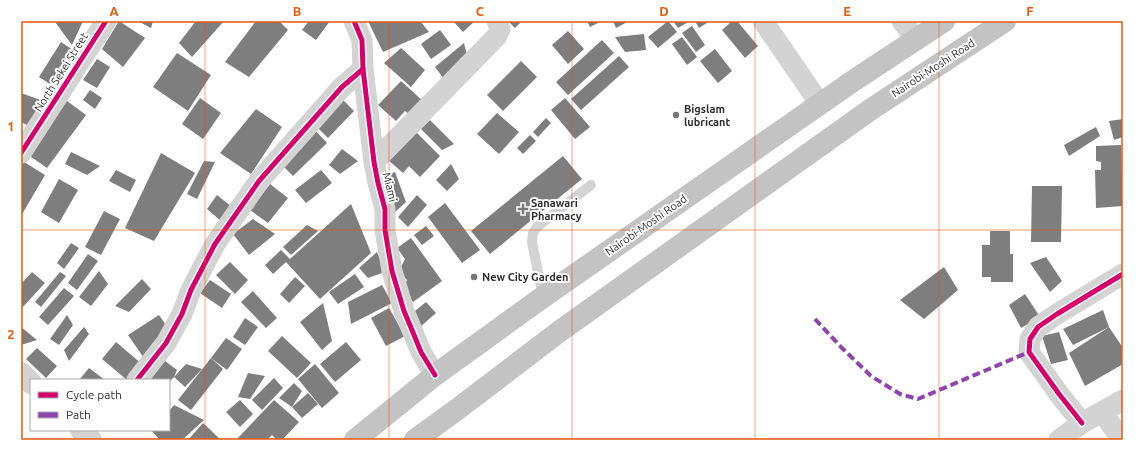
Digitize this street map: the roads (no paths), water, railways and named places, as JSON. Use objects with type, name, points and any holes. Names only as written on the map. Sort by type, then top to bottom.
[{"type":"highway","name":"Nairobi-Moshi Road","points":[[355,440],[435,375],[543,297],[853,81],[944,21]]},
{"type":"highway","name":"Nairobi-Moshi Road","points":[[415,440],[560,331],[870,110],[1005,21]]},
{"type":"street","name":"North Sekei Street","points":[[21,153],[106,21]]},
{"type":"street","name":"Miami","points":[[354,21],[362,40],[363,69],[374,162],[385,209],[385,230],[392,271],[404,311],[421,352],[435,375]]},
{"type":"street","points":[[374,162],[497,36],[500,30],[497,21]]},
{"type":"street","points":[[763,21],[820,104]]},
{"type":"street","points":[[902,21],[916,40]]},
{"type":"street","points":[[138,379],[166,343],[182,314],[191,290],[215,244],[259,180],[342,87],[363,69]]},
{"type":"street","points":[[1082,423],[1029,352],[1030,339],[1038,327],[1123,274]]},
{"type":"street","points":[[21,374],[30,382]]},
{"type":"street","points":[[1059,440],[1082,423],[1123,400]]},
{"type":"street","points":[[1102,412],[1122,440]]},
{"type":"street","points":[[82,431],[92,440],[99,431]]},
{"type":"lane","points":[[543,297],[532,242],[533,233],[537,227],[591,185]]},
{"type":"place","name":"Bigslam lubricant","points":[[676,115]]},
{"type":"place","name":"Sanawari Pharmacy","points":[[523,209]]},
{"type":"place","name":"New City Garden","points":[[474,277]]}]
